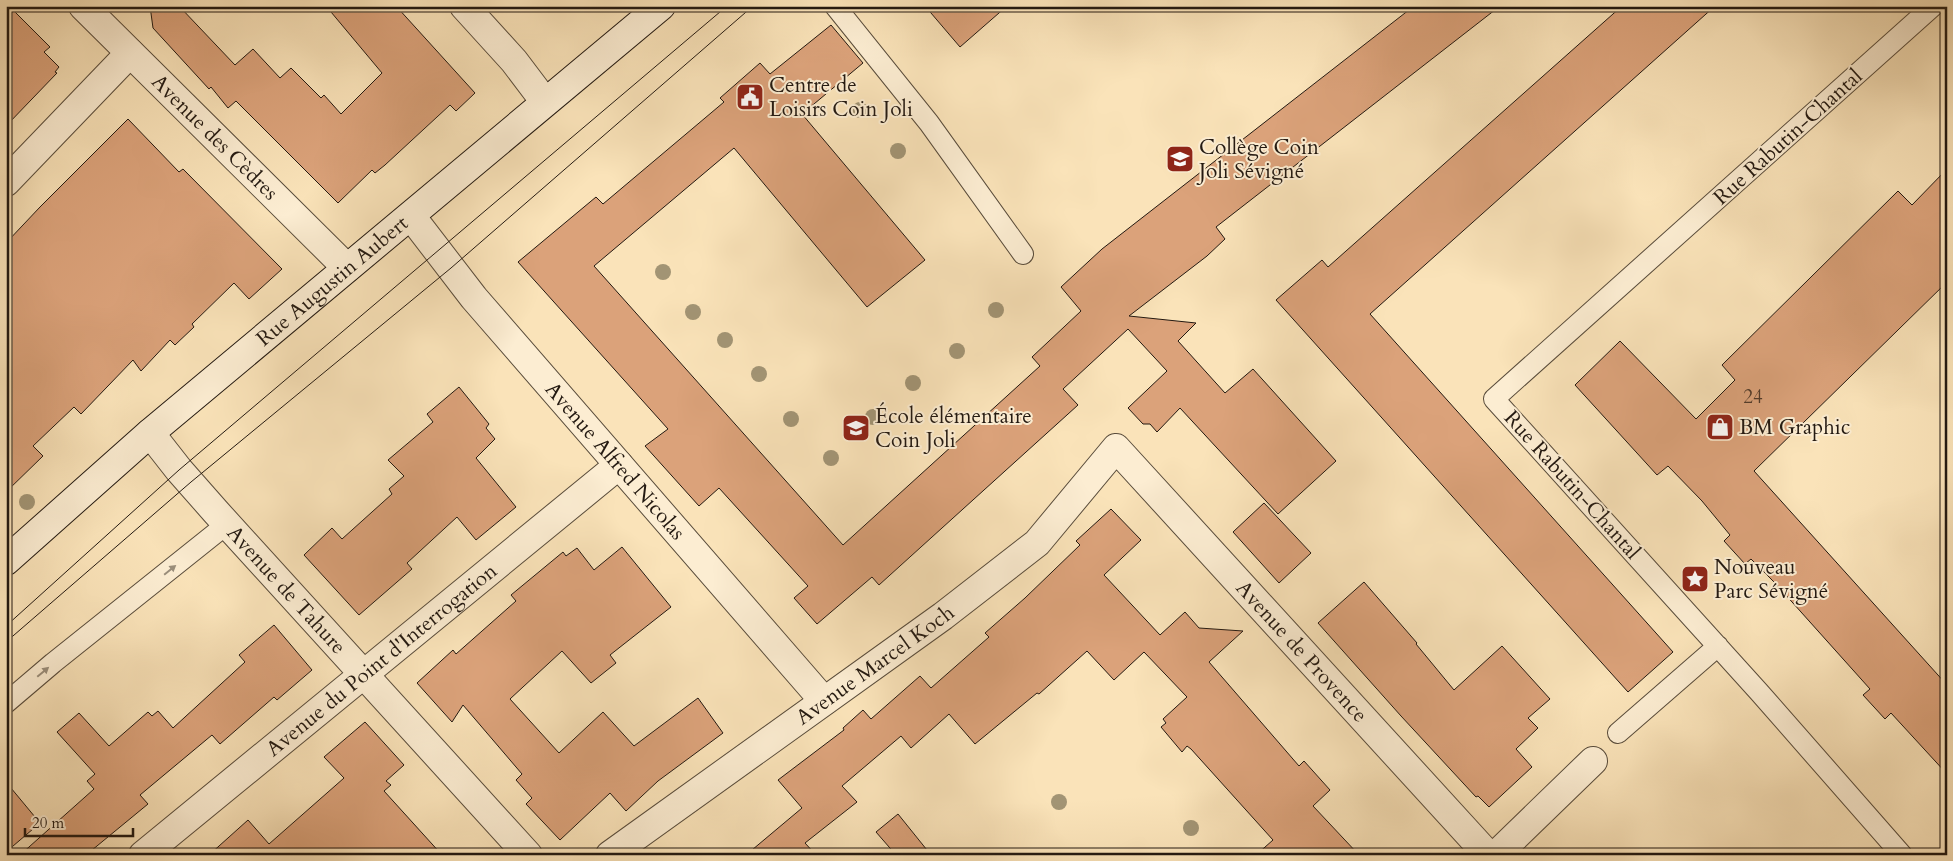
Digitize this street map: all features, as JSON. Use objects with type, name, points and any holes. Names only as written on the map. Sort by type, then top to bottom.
[{"type":"street","name":"Avenue des Cèdres","points":[[83,6],[347,268]]},
{"type":"street","points":[[464,6],[514,62],[546,102]]},
{"type":"street","name":"Rue Augustin Aubert","points":[[6,561],[150,433],[661,6]]},
{"type":"street","points":[[6,182],[130,53]]},
{"type":"street","name":"Avenue Alfred Nicolas","points":[[411,216],[474,298],[824,701]]},
{"type":"street","name":"Avenue de Tahure","points":[[150,433],[179,470],[227,524],[528,855]]},
{"type":"street","name":"Avenue Marcel Koch","points":[[610,855],[943,616],[1037,543],[1116,448]]},
{"type":"street","name":"Avenue de Provence","points":[[1116,448],[1488,855]]},
{"type":"street","name":"Avenue du Point d'Interrogation","points":[[143,855],[619,465]]},
{"type":"street","points":[[1496,855],[1593,761]]},
{"type":"lane","points":[[835,6],[929,123],[1023,254]]},
{"type":"lane","name":"Rue Rabutin-Chantal","points":[[1902,855],[1718,646],[1494,399],[1933,6]]},
{"type":"lane","points":[[6,703],[53,663],[227,524]]},
{"type":"lane","points":[[1618,733],[1718,646]]},
{"type":"building","points":[[6,6],[9,6],[50,47],[44,52],[59,67],[55,72],[57,73],[6,126]]},
{"type":"building","points":[[150,6],[179,6],[235,65],[253,49],[280,78],[291,68],[321,98],[324,95],[341,114],[382,73],[326,6],[396,6],[475,93],[456,111],[450,105],[385,165],[375,173],[372,170],[338,203],[236,101],[228,108],[211,87],[209,89],[153,28]]},
{"type":"building","points":[[925,6],[1007,6],[960,47]]},
{"type":"building","points":[[1414,6],[1500,6],[1216,227],[1225,239],[1207,256],[1129,316],[1196,323],[1178,341],[1225,393],[1253,369],[1336,461],[1278,514],[1180,408],[1157,432],[1150,424],[1143,424],[1128,408],[1167,371],[1128,329],[1063,389],[1078,405],[879,585],[872,577],[817,624],[794,598],[808,586],[719,488],[699,506],[645,446],[668,429],[518,262],[596,197],[603,204],[724,102],[720,98],[760,63],[770,74],[831,25],[863,63],[802,114],[925,260],[867,307],[734,148],[594,266],[843,545],[1040,366],[1032,357],[1081,311],[1061,287],[1102,249]]},
{"type":"building","points":[[1622,6],[1715,6],[1370,314],[1673,652],[1628,692],[1276,300],[1322,260],[1328,267]]},
{"type":"building","points":[[128,119],[179,172],[183,169],[282,269],[249,299],[234,283],[192,324],[194,327],[175,345],[170,340],[141,371],[133,360],[81,414],[74,407],[33,446],[43,456],[6,492],[6,243]]},
{"type":"building","points":[[1947,169],[1947,282],[1754,471],[1947,685],[1947,774],[1891,713],[1885,719],[1863,695],[1870,689],[1775,583],[1751,559],[1745,564],[1724,541],[1730,535],[1702,501],[1668,466],[1657,475],[1575,385],[1620,341],[1696,419],[1735,380],[1722,365],[1898,191],[1912,205]]},
{"type":"building","points":[[459,387],[489,424],[486,428],[495,439],[476,458],[516,507],[476,540],[457,517],[407,563],[412,569],[359,615],[304,555],[332,528],[342,539],[392,494],[389,489],[404,476],[388,460],[433,422],[427,414]]},
{"type":"building","points":[[1264,503],[1311,553],[1279,583],[1233,532]]},
{"type":"building","points":[[1111,509],[1141,540],[1104,575],[1160,635],[1185,612],[1199,628],[1243,631],[1209,662],[1299,766],[1304,761],[1330,790],[1313,806],[1359,855],[1256,855],[1273,840],[1191,749],[1187,746],[1182,752],[1161,727],[1166,723],[1163,719],[1187,697],[1144,652],[1114,680],[1087,651],[1039,694],[1037,693],[975,744],[949,714],[911,748],[901,736],[842,786],[857,802],[805,843],[816,855],[746,855],[802,808],[778,780],[844,730],[843,728],[863,710],[871,719],[920,676],[931,688],[989,637],[985,633],[1025,598],[1080,545],[1076,541]]},
{"type":"building","points":[[622,547],[671,607],[610,655],[616,663],[591,683],[562,651],[510,699],[559,753],[603,712],[634,746],[698,698],[723,733],[658,781],[626,811],[610,793],[560,840],[526,804],[532,798],[516,780],[522,774],[463,705],[452,722],[417,683],[453,650],[456,654],[516,601],[511,595],[563,552],[566,556],[577,548],[594,570]]},
{"type":"building","points":[[1364,582],[1417,643],[1454,690],[1502,646],[1550,699],[1528,718],[1538,728],[1516,749],[1532,767],[1489,807],[1478,796],[1476,797],[1318,623]]},
{"type":"building","points":[[274,625],[312,670],[277,700],[274,697],[220,744],[212,735],[140,795],[148,804],[86,855],[20,855],[94,789],[87,781],[95,774],[57,732],[79,713],[109,746],[148,712],[152,716],[158,711],[173,728],[245,662],[239,655]]},
{"type":"building","points":[[365,722],[404,765],[386,781],[391,785],[384,791],[442,855],[209,855],[248,820],[269,844],[344,778],[324,757]]},
{"type":"building","points":[[6,782],[40,823],[6,852]]},
{"type":"building","points":[[898,814],[931,855],[896,855],[876,832]]},
{"type":"tram line","points":[[6,626],[179,470],[727,6]]},
{"type":"tram line","points":[[6,642],[191,482],[451,268],[753,6]]},
{"type":"place","name":"Centre de Loisirs Coin Joli","points":[[750,97]]},
{"type":"place","name":"Collège Coin Joli Sévigné","points":[[1180,159]]},
{"type":"place","name":"BM Graphic","points":[[1720,427]]},
{"type":"place","name":"École élémentaire Coin Joli","points":[[856,428]]},
{"type":"place","name":"Nouveau Parc Sévigné","points":[[1695,579]]}]
